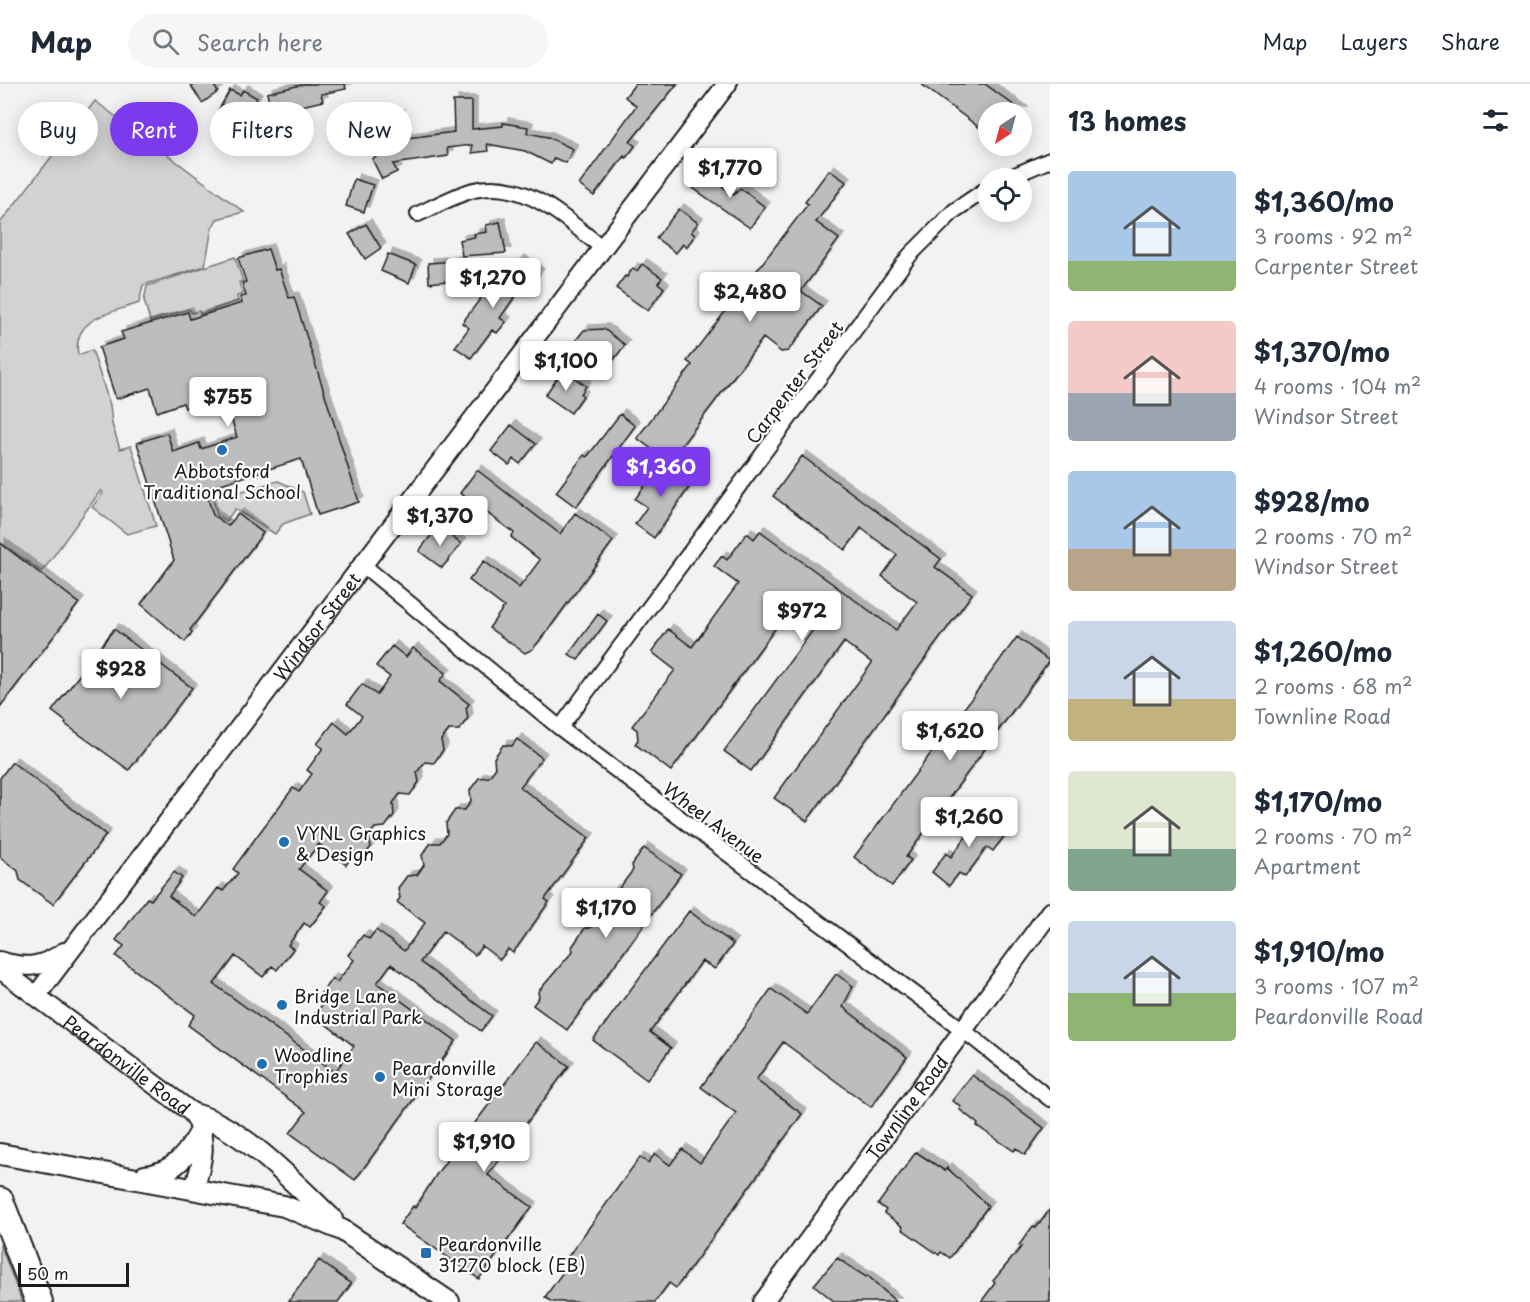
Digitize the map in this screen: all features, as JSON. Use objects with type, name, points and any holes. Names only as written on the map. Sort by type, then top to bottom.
[{"type":"highway","points":[[0,1201],[39,1302]]},
{"type":"main road","points":[[129,1177],[167,1171],[189,1153],[198,1122],[211,1119],[288,1175],[342,1230]]},
{"type":"main road","points":[[0,1154],[284,1206],[342,1230],[449,1302]]},
{"type":"street","name":"Windsor Street","points":[[36,996],[727,84]]},
{"type":"street","points":[[1031,168],[1050,160]]},
{"type":"street","points":[[418,214],[471,190],[492,187],[514,189],[531,195],[603,248]]},
{"type":"street","name":"Carpenter Street","points":[[560,728],[910,255],[954,211],[978,195]]},
{"type":"street","name":"Wheel Avenue","points":[[363,565],[560,728],[963,1030],[1050,1099]]},
{"type":"street","name":"Townline Road","points":[[763,1302],[1050,912]]},
{"type":"street","points":[[0,961],[17,966],[48,964],[73,946]]},
{"type":"street","name":"Peardonville Road","points":[[0,969],[198,1122],[204,1145],[195,1188]]},
{"type":"shaded area","points":[[98,103],[110,112],[110,156],[169,156],[244,212],[217,219],[212,228],[205,266],[143,285],[139,303],[96,318],[81,332],[78,355],[92,350],[110,405],[112,424],[120,449],[131,446],[156,526],[127,534],[92,507],[103,493],[101,490],[42,572],[0,542],[0,223],[52,156],[98,156]]},
{"type":"shaded area","points":[[235,257],[243,281],[239,282],[243,294],[237,296],[238,301],[200,314],[199,311],[192,313],[189,309],[150,321],[144,300],[147,286]]},
{"type":"shaded area","points":[[278,481],[303,492],[310,514],[283,524],[275,534],[235,509],[226,521],[217,515],[213,499]]},
{"type":"shaded area","points":[[0,1244],[22,1302],[0,1302]]},
{"type":"building","points":[[190,84],[213,84],[218,92],[202,103]]},
{"type":"building","points":[[305,84],[345,84],[346,89],[321,94],[323,101],[314,103],[269,102],[267,93]]},
{"type":"building","points":[[635,84],[677,84],[630,142],[635,146],[626,158],[624,156],[594,196],[579,185],[636,106],[625,97]]},
{"type":"building","points":[[921,84],[985,84],[1009,102],[978,102],[978,127]]},
{"type":"building","points":[[230,90],[240,95],[243,90],[257,98],[255,102],[223,102]]},
{"type":"building","points":[[453,101],[472,101],[472,129],[503,126],[503,123],[528,127],[527,133],[548,137],[573,149],[566,163],[554,158],[551,164],[525,151],[487,144],[488,151],[472,153],[472,145],[447,148],[448,156],[393,164],[397,172],[382,179],[372,159],[378,156],[412,156],[412,137],[454,132]]},
{"type":"building","points":[[707,169],[719,178],[717,182],[734,195],[740,188],[765,207],[750,228],[693,188]]},
{"type":"building","points":[[829,170],[846,182],[816,222],[839,239],[801,291],[822,306],[788,351],[781,352],[763,338],[669,462],[637,438],[692,365],[687,361],[808,204],[805,202]]},
{"type":"building","points":[[354,179],[373,185],[364,212],[346,206]]},
{"type":"building","points":[[679,209],[698,223],[691,232],[695,235],[687,247],[683,244],[676,253],[656,238]]},
{"type":"building","points":[[500,222],[506,253],[462,256],[459,240],[487,232],[486,225]]},
{"type":"building","points":[[366,224],[381,248],[365,259],[349,234]]},
{"type":"building","points":[[268,249],[275,270],[279,269],[289,298],[294,297],[359,502],[318,515],[301,459],[205,489],[213,515],[228,526],[238,514],[263,533],[190,630],[192,632],[185,642],[141,604],[174,560],[137,443],[167,433],[173,452],[199,443],[201,449],[237,437],[224,396],[185,408],[183,403],[157,412],[150,388],[116,399],[99,347],[124,339],[121,332],[188,312],[190,319],[242,303],[240,297],[246,296],[242,283],[246,282],[238,258]]},
{"type":"building","points":[[388,254],[416,265],[409,283],[381,271]]},
{"type":"building","points":[[520,260],[539,274],[529,286],[524,283],[500,318],[506,322],[497,333],[492,330],[471,358],[455,347],[469,328],[462,323],[486,291],[493,296]]},
{"type":"building","points":[[457,261],[458,280],[429,283],[428,263]]},
{"type":"building","points":[[642,264],[662,278],[658,283],[664,288],[648,311],[616,288],[633,268],[637,271]]},
{"type":"building","points":[[604,329],[625,345],[605,371],[575,347],[579,342],[576,340],[584,330]]},
{"type":"building","points":[[563,370],[586,386],[581,394],[583,396],[571,413],[545,395]]},
{"type":"building","points":[[620,414],[635,426],[576,507],[556,492],[584,455],[587,457]]},
{"type":"building","points":[[511,425],[536,444],[520,464],[514,459],[509,465],[491,451]]},
{"type":"building","points":[[802,456],[941,559],[935,567],[972,594],[807,821],[774,798],[872,663],[844,642],[751,771],[724,751],[818,623],[793,604],[671,771],[635,744],[638,740],[637,730],[632,726],[675,670],[652,652],[668,629],[692,647],[738,584],[714,566],[722,556],[727,560],[747,533],[754,539],[760,531],[896,630],[917,602],[882,576],[897,555],[861,528],[845,550],[773,496]]},
{"type":"building","points":[[663,461],[692,483],[654,538],[635,524],[647,507],[635,499]]},
{"type":"building","points":[[477,470],[560,534],[575,513],[613,541],[533,649],[525,653],[489,628],[504,607],[469,580],[484,561],[519,588],[540,560],[511,537],[514,533],[460,493]]},
{"type":"building","points":[[438,526],[461,544],[442,568],[419,551]]},
{"type":"building","points":[[0,543],[79,603],[0,707]]},
{"type":"building","points":[[598,614],[607,621],[578,660],[569,654]]},
{"type":"building","points":[[114,629],[192,688],[129,770],[65,724],[66,722],[52,711]]},
{"type":"building","points":[[1017,637],[1049,661],[906,857],[911,860],[892,886],[854,857]]},
{"type":"building","points":[[392,646],[406,657],[413,648],[446,673],[440,681],[469,704],[466,708],[468,718],[459,730],[449,730],[441,740],[443,750],[434,763],[425,762],[417,772],[419,782],[410,795],[400,794],[393,803],[394,815],[385,827],[375,828],[368,836],[371,847],[361,859],[351,858],[346,865],[319,844],[299,869],[328,891],[320,902],[326,906],[310,927],[304,923],[288,945],[293,949],[277,970],[272,966],[263,977],[235,956],[214,984],[335,1072],[354,1046],[314,1015],[322,1005],[316,1000],[332,978],[337,982],[354,960],[348,955],[363,935],[369,939],[376,930],[404,951],[425,923],[397,902],[400,898],[398,888],[407,876],[417,875],[424,865],[422,855],[431,843],[440,843],[447,834],[446,823],[455,810],[465,810],[471,801],[470,790],[479,778],[489,777],[495,769],[494,758],[503,745],[512,746],[517,739],[542,758],[520,787],[589,838],[545,899],[549,902],[513,953],[508,949],[500,960],[482,946],[475,955],[443,931],[420,962],[492,1016],[481,1031],[391,964],[377,983],[456,1041],[355,1180],[290,1133],[306,1112],[188,1025],[195,1015],[116,956],[124,946],[116,940],[147,898],[151,900],[174,872],[182,878],[169,896],[196,917],[218,888],[223,891],[238,873],[233,869],[293,788],[299,792],[312,774],[307,770],[323,748],[317,744],[334,722],[348,734],[362,716],[347,704],[362,684],[377,695],[390,677],[376,666]]},
{"type":"building","points":[[12,762],[106,835],[53,904],[20,880],[18,871],[0,857],[0,778]]},
{"type":"building","points":[[973,810],[1006,834],[993,851],[987,847],[965,877],[959,873],[949,886],[932,872],[946,853],[951,857],[968,834],[960,828]]},
{"type":"building","points":[[644,848],[681,874],[567,1030],[533,1005],[539,997],[538,992],[573,951],[572,947],[585,928],[590,928],[605,907],[604,903],[613,890],[618,890],[633,870],[632,865]]},
{"type":"building","points":[[689,911],[733,944],[715,969],[702,961],[650,1032],[671,1048],[647,1080],[593,1040]]},
{"type":"building","points":[[836,974],[853,986],[843,1007],[907,1057],[871,1107],[783,1042],[756,1080],[802,1114],[676,1288],[669,1283],[655,1302],[552,1302],[545,1297],[568,1265],[564,1262],[640,1157],[648,1163],[655,1154],[670,1165],[682,1149],[700,1163],[736,1113],[701,1087],[771,989],[807,1014]]},
{"type":"building","points":[[536,1042],[569,1066],[488,1175],[532,1207],[479,1279],[400,1224],[413,1206],[415,1208],[438,1172]]},
{"type":"building","points":[[972,1075],[1044,1128],[1025,1155],[1016,1148],[1014,1151],[977,1126],[978,1124],[959,1109],[961,1106],[952,1101]]},
{"type":"building","points":[[916,1152],[945,1171],[947,1168],[988,1206],[950,1258],[941,1252],[939,1255],[902,1229],[903,1227],[884,1213],[886,1210],[878,1204]]},
{"type":"building","points":[[1050,1209],[1050,1302],[981,1302],[995,1283],[993,1281],[1022,1246],[1019,1245],[1033,1226],[1036,1228]]},
{"type":"building","points":[[837,1258],[866,1277],[867,1275],[896,1302],[835,1302],[814,1285]]},
{"type":"building","points":[[319,1260],[351,1284],[338,1302],[288,1302]]},
{"type":"place","name":"Abbotsford Traditional School","points":[[222,450]]},
{"type":"place","name":"VYNL Graphics & Design","points":[[284,842]]},
{"type":"place","name":"Bridge Lane Industrial Park","points":[[282,1005]]},
{"type":"place","name":"Woodline Trophies","points":[[262,1064]]},
{"type":"place","name":"Peardonville Mini Storage","points":[[380,1077]]},
{"type":"place","name":"Peardonville 31270 block (EB)","points":[[426,1253]]}]
